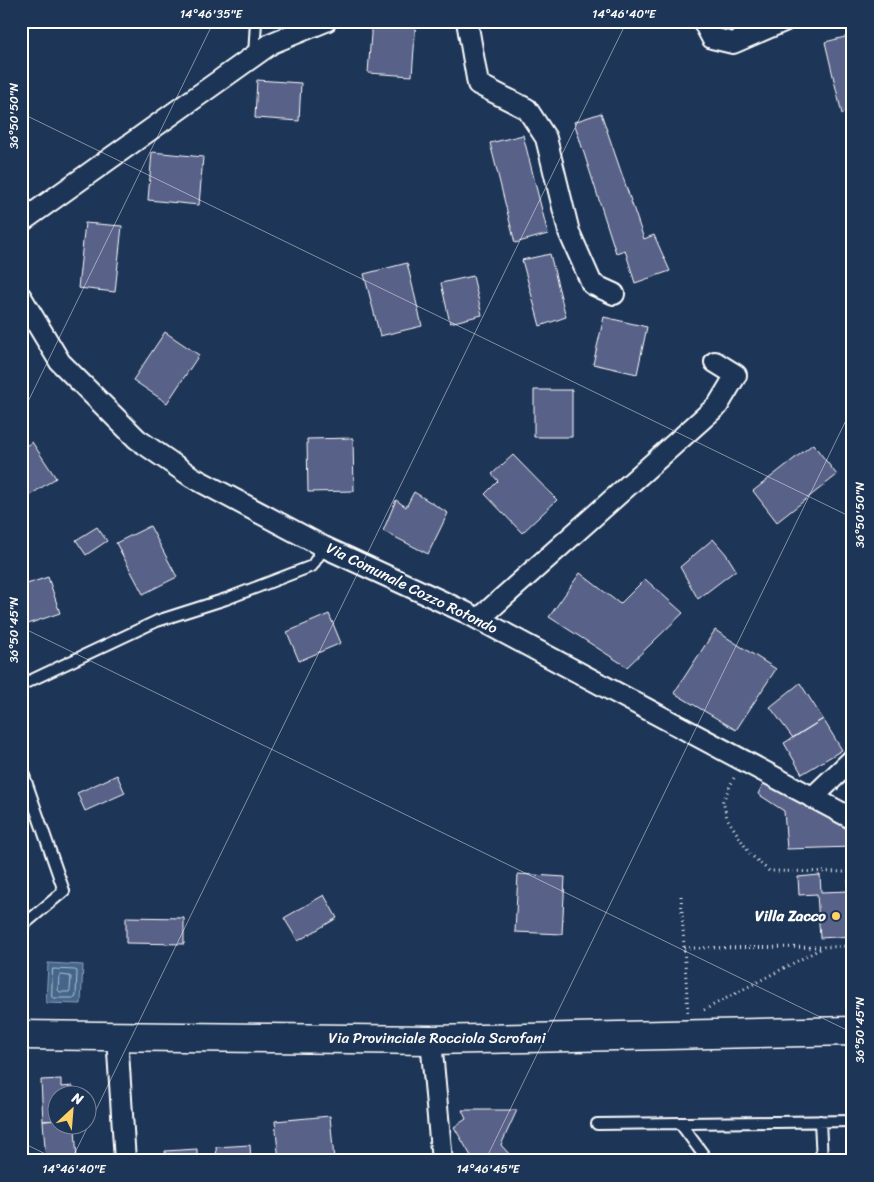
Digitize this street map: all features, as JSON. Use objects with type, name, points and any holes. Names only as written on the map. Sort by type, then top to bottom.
[{"type":"street","points":[[21,222],[272,42],[326,21]]},
{"type":"street","points":[[467,21],[478,84],[527,109],[546,138],[569,232],[592,284],[614,294]]},
{"type":"street","points":[[703,21],[712,38],[733,43],[784,21]]},
{"type":"street","name":"Via Comunale Cozzo Rotondo","points":[[21,297],[60,362],[137,439],[192,477],[324,547],[479,619],[853,819]]},
{"type":"street","points":[[479,619],[718,405],[736,375],[715,362]]},
{"type":"street","points":[[813,797],[853,759]]},
{"type":"street","name":"Via Provinciale Rocciola Scrofani","points":[[21,1035],[431,1040],[853,1031]]},
{"type":"street","points":[[117,1036],[126,1161]]},
{"type":"street","points":[[431,1040],[442,1161]]},
{"type":"lane","points":[[254,56],[256,21]]},
{"type":"lane","points":[[21,685],[157,620],[226,599],[312,566],[324,547]]},
{"type":"lane","points":[[21,767],[64,891],[21,927]]},
{"type":"lane","points":[[820,1121],[822,1161]]},
{"type":"lane","points":[[597,1124],[853,1121]]},
{"type":"lane","points":[[680,1123],[708,1161]]},
{"type":"path","points":[[744,760],[723,800],[728,818],[750,854],[769,871],[853,872]]},
{"type":"path","points":[[681,896],[688,1018]]},
{"type":"path","points":[[684,948],[851,946],[852,1016]]},
{"type":"path","points":[[697,1014],[824,947]]},
{"type":"water","points":[[48,963],[83,965],[81,1004],[46,1003]]},
{"type":"building","points":[[372,21],[416,21],[412,76],[368,73]]},
{"type":"building","points":[[853,35],[853,111],[842,114],[825,42]]},
{"type":"building","points":[[257,80],[301,83],[299,121],[255,118]]},
{"type":"building","points":[[601,113],[644,239],[654,235],[670,271],[635,283],[625,250],[616,253],[574,122]]},
{"type":"building","points":[[523,135],[548,234],[515,243],[490,143]]},
{"type":"building","points":[[152,152],[203,157],[199,205],[148,200]]},
{"type":"building","points":[[85,223],[122,226],[115,292],[78,288]]},
{"type":"building","points":[[550,254],[566,317],[540,326],[522,260]]},
{"type":"building","points":[[407,263],[422,326],[380,336],[364,274]]},
{"type":"building","points":[[473,276],[482,315],[450,323],[441,283]]},
{"type":"building","points":[[604,317],[647,327],[637,374],[593,364]]},
{"type":"building","points":[[165,332],[199,355],[167,403],[133,380]]},
{"type":"building","points":[[534,390],[572,390],[572,437],[534,437]]},
{"type":"building","points":[[353,438],[354,491],[308,492],[307,439]]},
{"type":"building","points":[[32,442],[56,478],[21,501],[21,449]]},
{"type":"building","points":[[813,444],[837,475],[777,522],[753,491]]},
{"type":"building","points":[[513,455],[557,500],[522,533],[485,494],[498,481],[492,474]]},
{"type":"building","points":[[414,492],[448,513],[428,554],[383,531],[396,500],[406,507]]},
{"type":"building","points":[[150,526],[177,577],[143,594],[116,543]]},
{"type":"building","points":[[97,527],[107,541],[86,555],[76,540]]},
{"type":"building","points":[[713,539],[726,554],[736,570],[698,599],[680,567]]},
{"type":"building","points":[[580,573],[620,604],[645,579],[683,613],[627,667],[549,617]]},
{"type":"building","points":[[48,577],[60,613],[25,625],[21,615],[21,586]]},
{"type":"building","points":[[329,614],[341,643],[299,661],[287,632]]},
{"type":"building","points":[[715,630],[776,669],[736,730],[674,693]]},
{"type":"building","points":[[800,683],[823,719],[793,738],[770,707]]},
{"type":"building","points":[[823,719],[842,750],[802,774],[784,743]]},
{"type":"building","points":[[117,775],[125,793],[85,811],[77,793]]},
{"type":"building","points":[[765,780],[853,829],[853,847],[787,849],[784,811],[758,794]]},
{"type":"building","points":[[518,874],[565,877],[562,934],[515,932]]},
{"type":"building","name":"Villa Zacco","points":[[820,875],[821,892],[849,891],[848,880],[853,880],[853,936],[820,938],[817,894],[799,895],[798,877]]},
{"type":"building","points":[[324,895],[337,918],[298,941],[284,918]]},
{"type":"building","points":[[126,917],[184,918],[184,944],[126,943]]},
{"type":"building","points":[[61,1079],[61,1084],[48,1084],[48,1121],[43,1121],[41,1080]]},
{"type":"building","points":[[462,1110],[517,1110],[501,1145],[511,1156],[504,1161],[474,1161],[454,1127],[466,1119]]},
{"type":"building","points":[[330,1116],[334,1159],[279,1161],[275,1121]]},
{"type":"building","points":[[43,1121],[48,1121],[48,1134],[75,1134],[77,1160],[46,1161]]},
{"type":"building","points":[[250,1145],[251,1161],[217,1161],[216,1147]]},
{"type":"building","points":[[197,1149],[197,1161],[166,1161],[165,1151]]},
{"type":"place","name":"Villa Zacco","points":[[836,916]]}]
